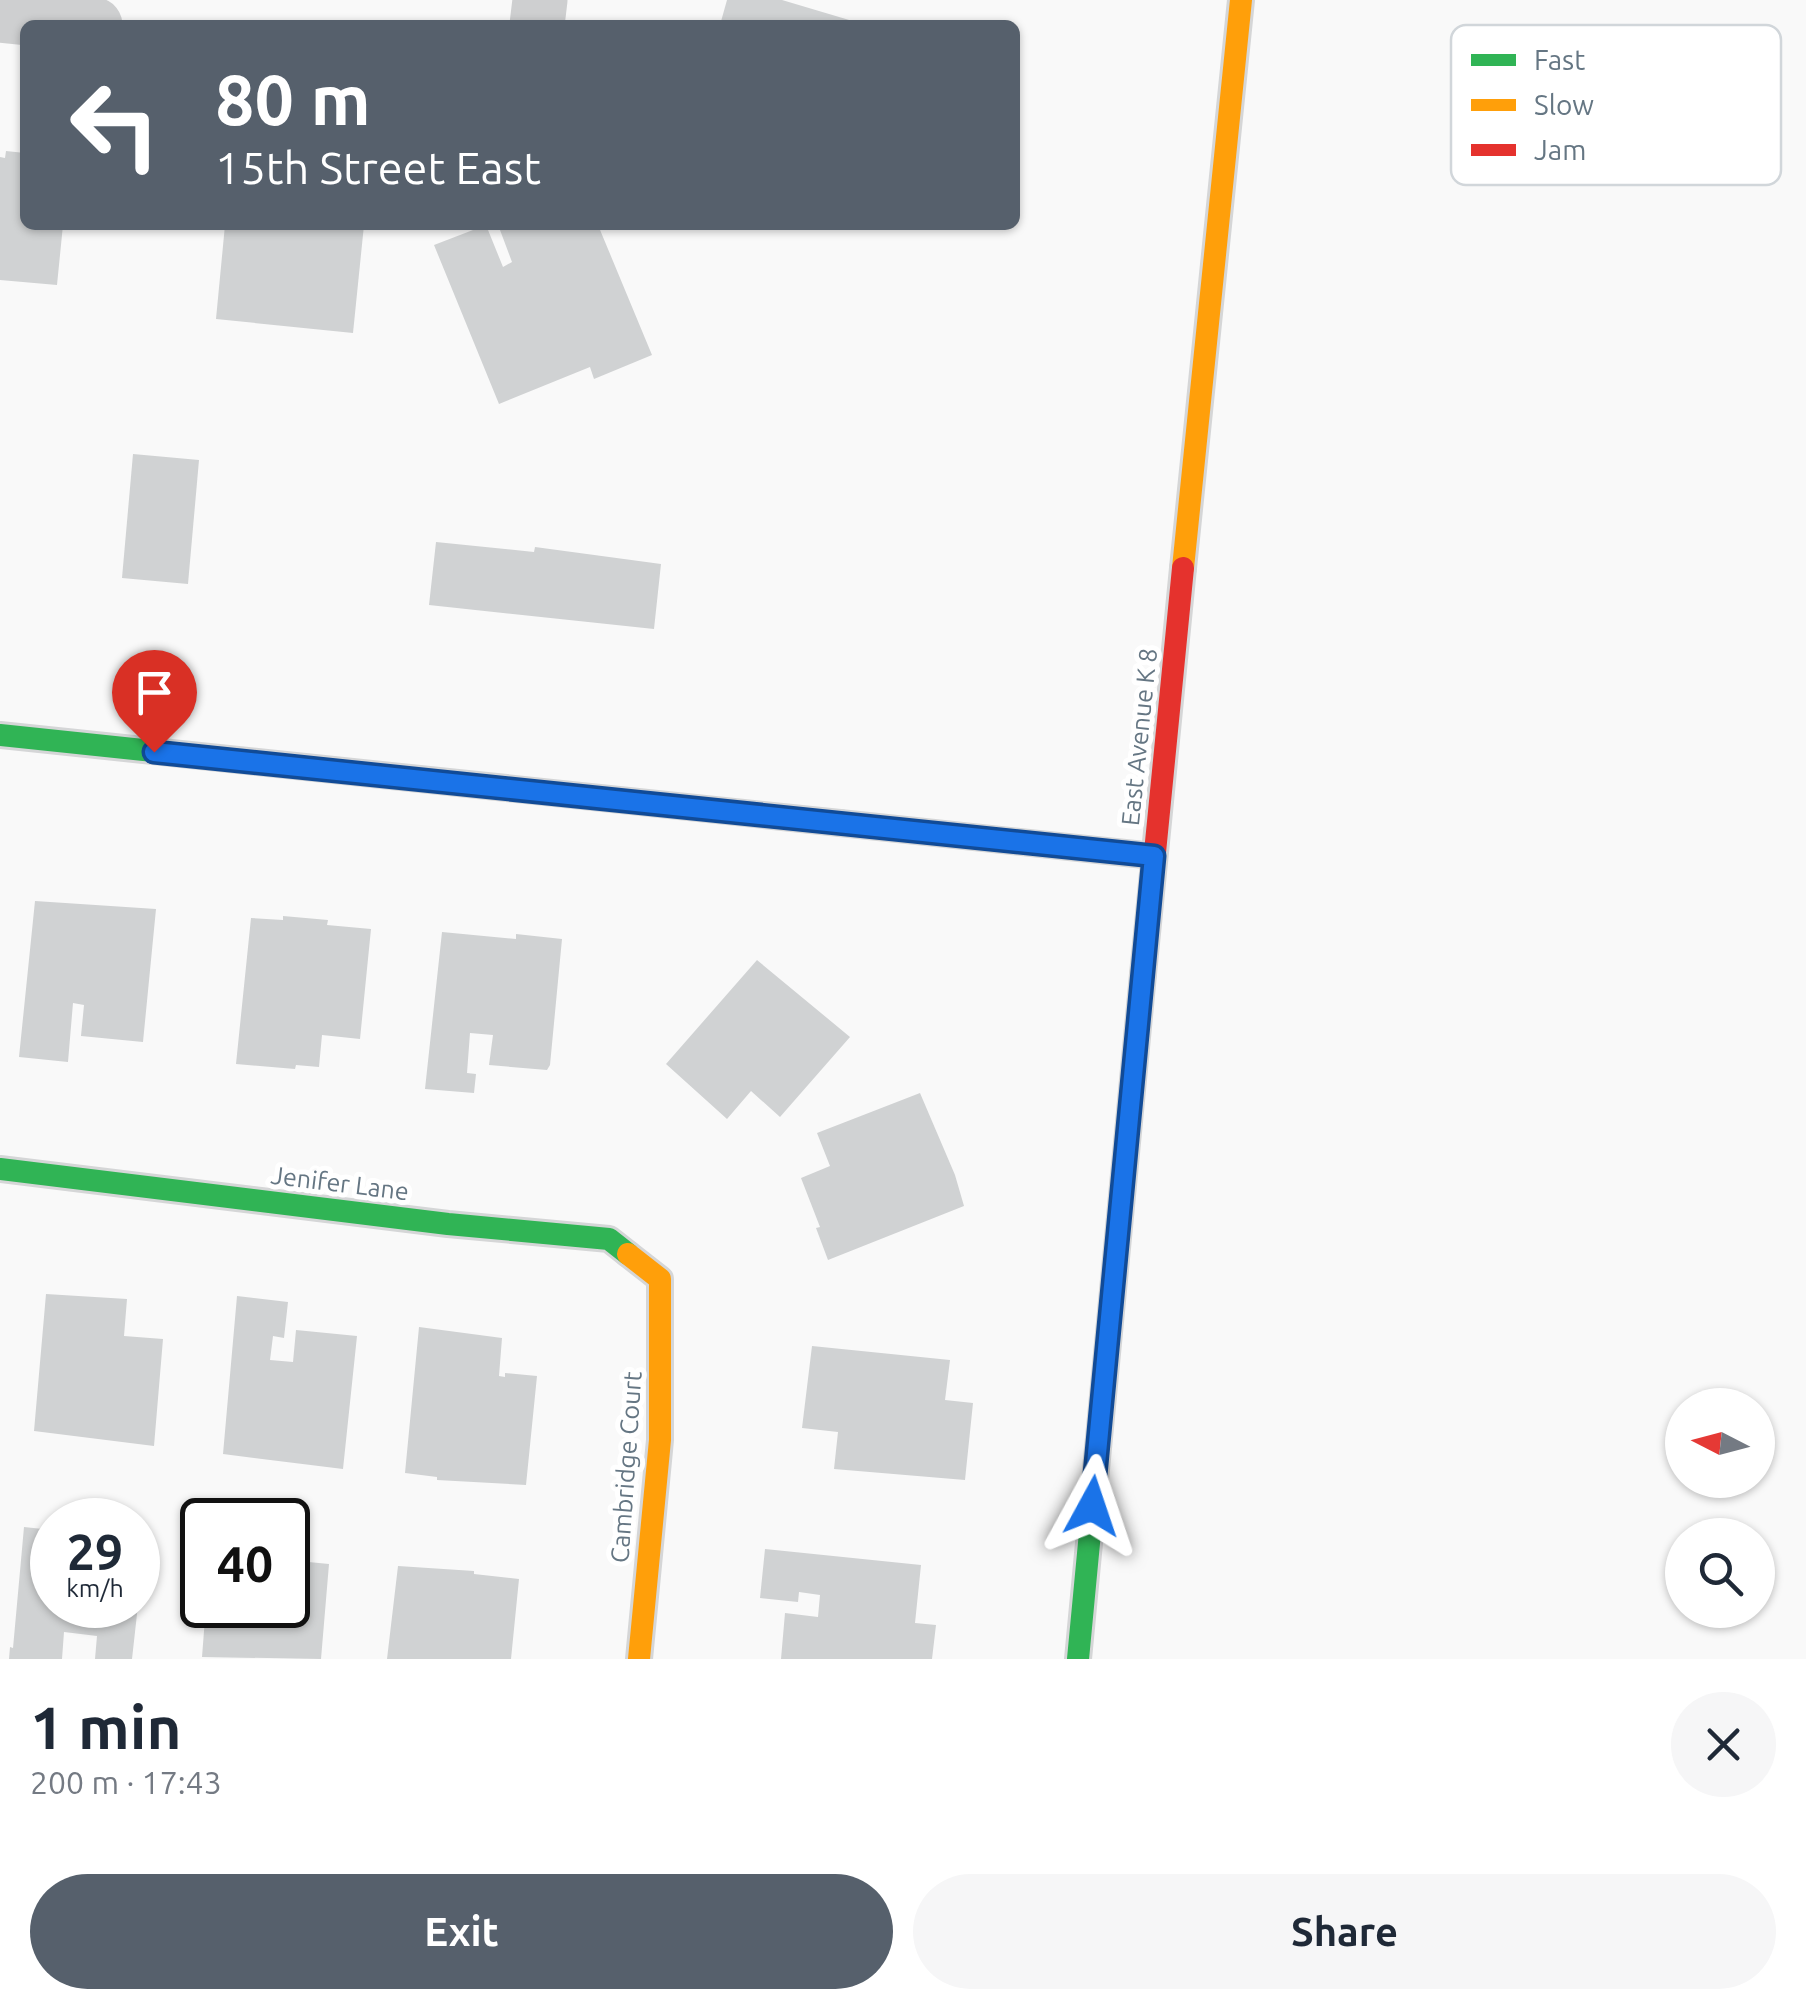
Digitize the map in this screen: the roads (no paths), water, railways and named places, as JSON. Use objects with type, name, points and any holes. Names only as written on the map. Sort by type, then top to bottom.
[{"type":"street","name":"East Avenue K 8","points":[[1078,1659],[1154,856],[1242,0]]},
{"type":"street","points":[[0,15],[48,20]]},
{"type":"street","points":[[0,736],[1154,856]]},
{"type":"street","name":"Jenifer Lane","points":[[0,1169],[448,1224],[609,1239],[660,1279]]},
{"type":"street","name":"Cambridge Court","points":[[639,1659],[660,1440],[660,1279]]}]
